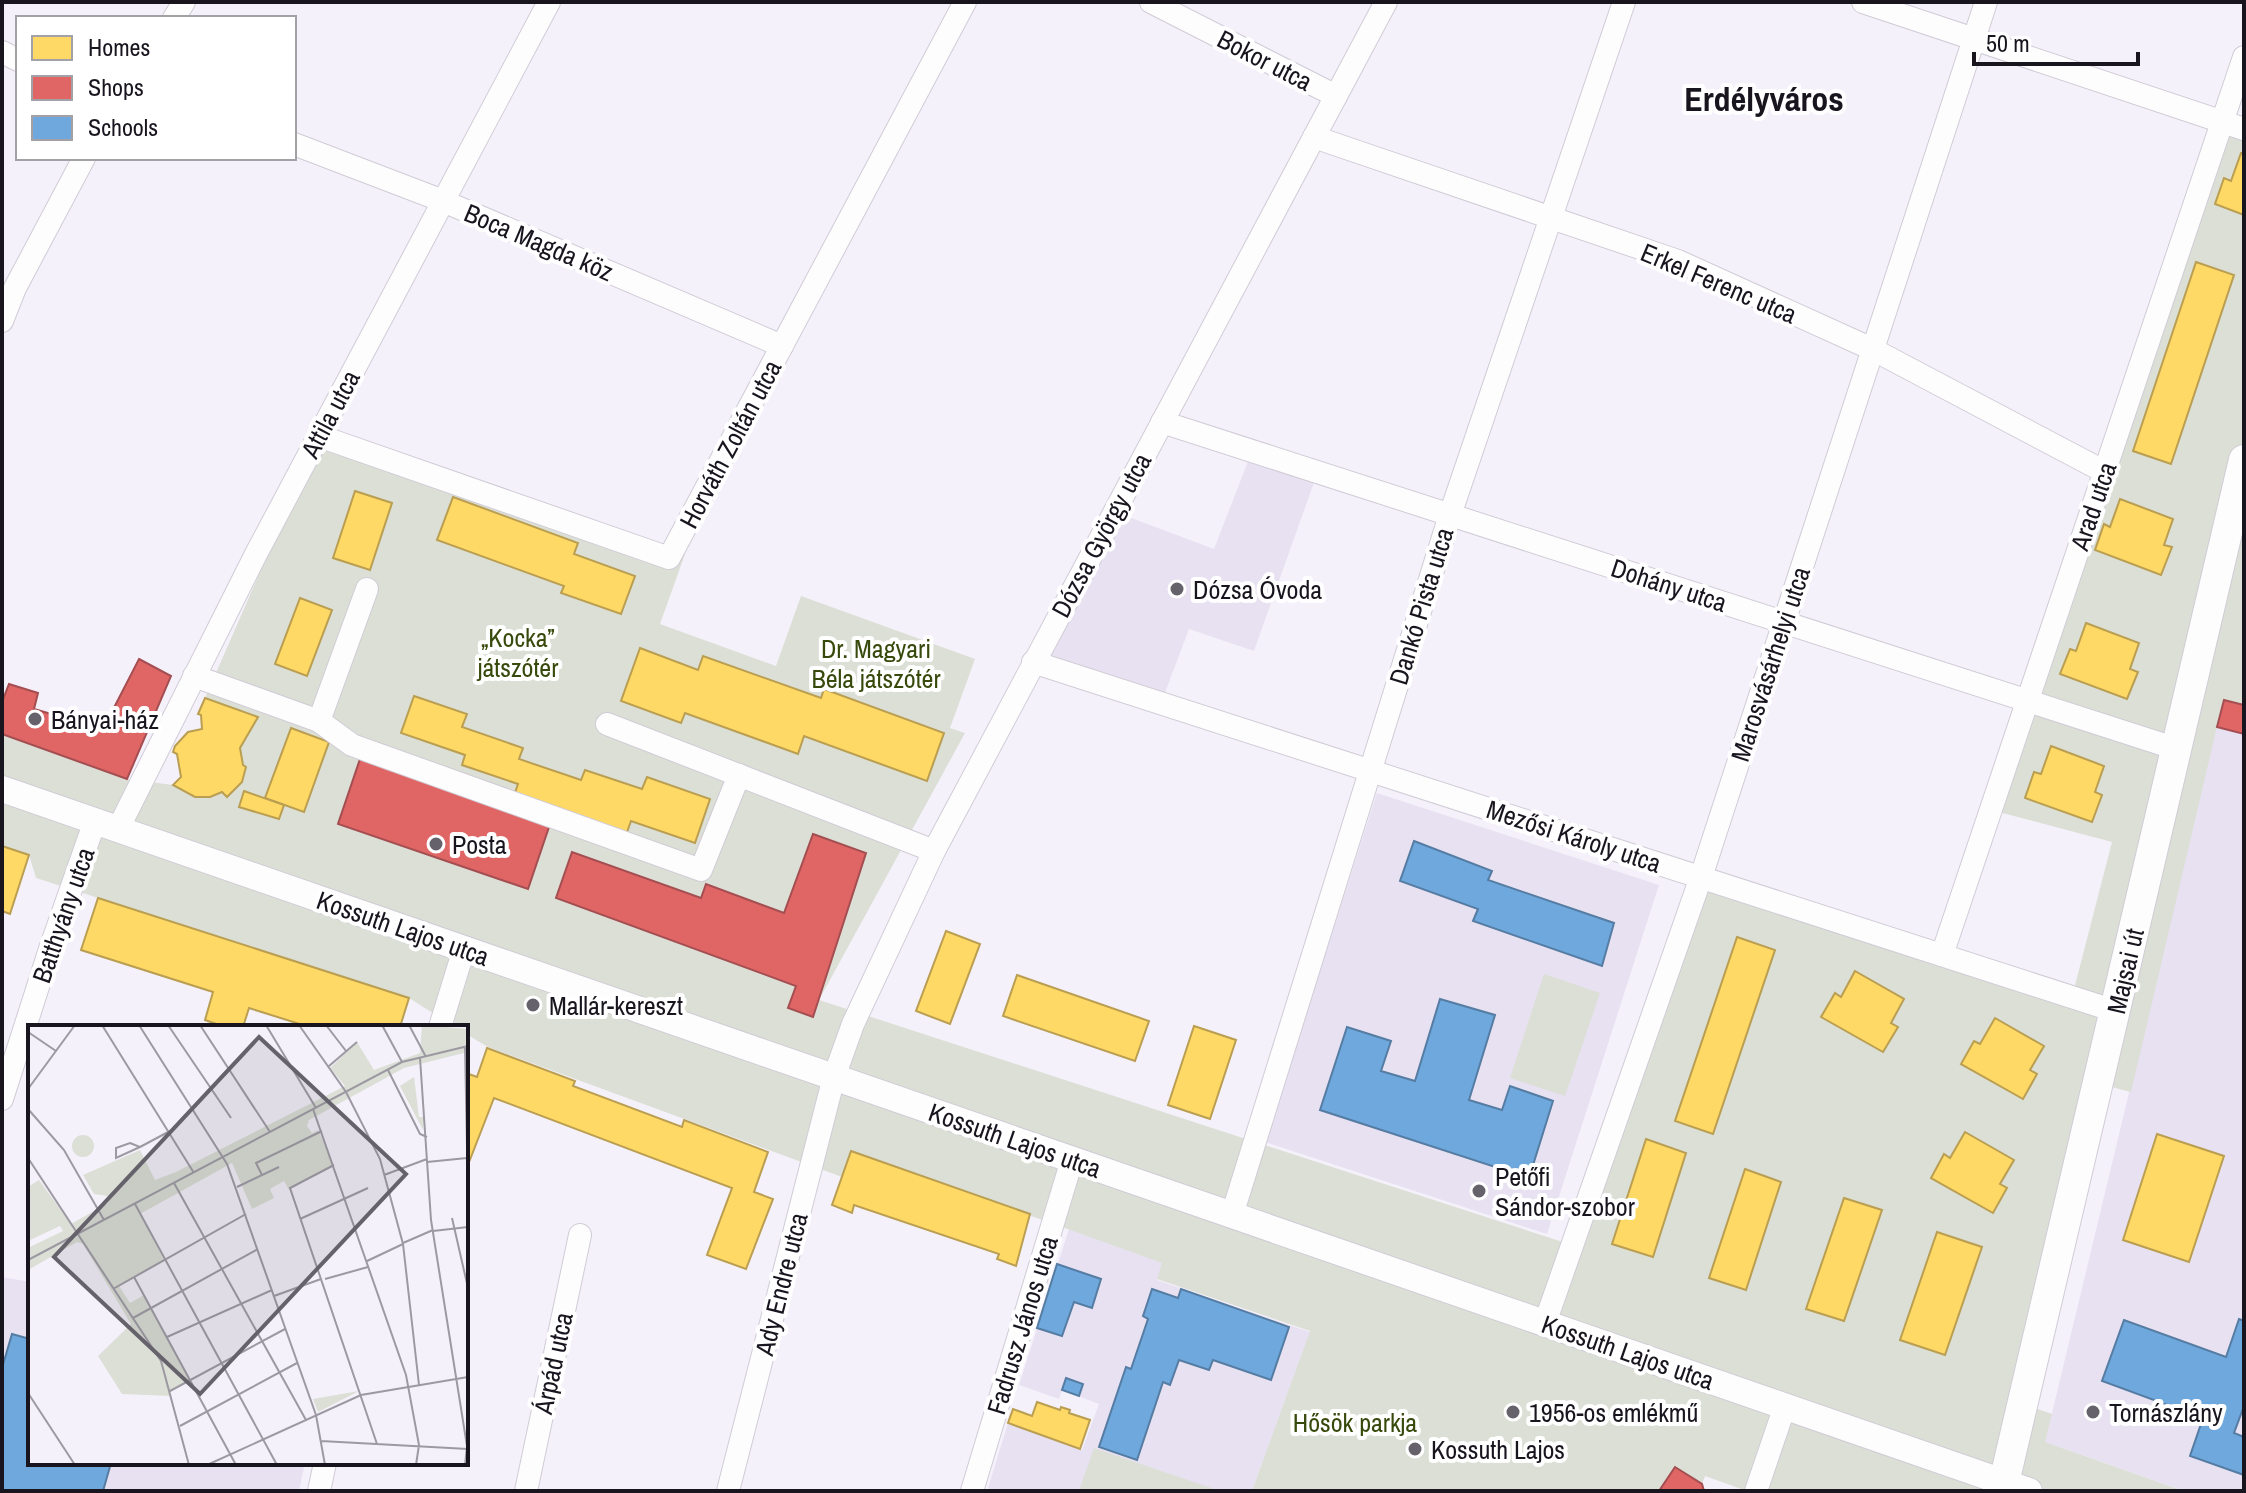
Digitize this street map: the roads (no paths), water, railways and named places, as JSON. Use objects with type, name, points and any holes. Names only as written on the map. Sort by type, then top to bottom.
[{"type":"main road","name":"Majsai út","points":[[2011,1488],[2115,1011],[2244,460]]},
{"type":"street","name":"Attila utca","points":[[106,825],[194,676],[549,2]]},
{"type":"street","name":"Horváth Zoltán utca","points":[[319,436],[669,558],[965,2]]},
{"type":"street","name":"Bokor utca","points":[[1151,2],[1336,96]]},
{"type":"street","name":"Dózsa György utca","points":[[834,1077],[853,1024],[934,851],[1386,2]]},
{"type":"street","name":"Dankó Pista utca","points":[[1232,1215],[1450,515],[1624,2]]},
{"type":"street","points":[[1863,2],[2234,125]]},
{"type":"street","name":"Marosvásárhelyi utca","points":[[1545,1323],[1701,877],[1986,2]]},
{"type":"street","name":"Arad utca","points":[[1942,955],[2105,472],[2234,125],[2244,57]]},
{"type":"street","name":"Erkel Ferenc utca","points":[[1314,137],[1678,261],[1872,349],[2105,472]]},
{"type":"street","name":"Boca Magda köz","points":[[296,145],[443,201],[782,346]]},
{"type":"street","points":[[2,321],[27,264],[83,160]]},
{"type":"street","name":"Dohány utca","points":[[1162,422],[2177,749]]},
{"type":"street","points":[[319,721],[367,589]]},
{"type":"street","name":"Mezősi Károly utca","points":[[1033,662],[2115,1011]]},
{"type":"street","points":[[194,676],[319,721],[352,745],[701,870],[739,775]]},
{"type":"street","points":[[607,724],[934,851]]},
{"type":"street","name":"Kossuth Lajos utca","points":[[2,789],[1785,1406],[2011,1488]]},
{"type":"street","name":"Batthyány utca","points":[[2,1099],[50,949],[106,825]]},
{"type":"street","points":[[441,1025],[464,949]]},
{"type":"street","name":"Ady Endre utca","points":[[728,1491],[834,1077]]},
{"type":"street","name":"Fadrusz János utca","points":[[972,1491],[1072,1160]]},
{"type":"street","name":"Árpád utca","points":[[526,1491],[580,1235]]},
{"type":"street","points":[[1756,1491],[1785,1406]]},
{"type":"street","points":[[319,1491],[325,1465]]},
{"type":"place","name":"Dózsa Óvoda","points":[[1177,589]]},
{"type":"place","name":"Bányai-ház","points":[[35,719]]},
{"type":"place","name":"Posta","points":[[436,844]]},
{"type":"place","name":"Mallár-kereszt","points":[[533,1005]]},
{"type":"place","name":"Petőfi Sándor-szobor","points":[[1479,1191]]},
{"type":"place","name":"1956-os emlékmű","points":[[1513,1412]]},
{"type":"place","name":"Tornászlány","points":[[2093,1412]]},
{"type":"place","name":"Kossuth Lajos","points":[[1415,1449]]},
{"type":"district","name":"Erdélyváros","points":[[1764,99]]},
{"type":"park label","name":"„Kocka” játszótér","points":[[518,652]]},
{"type":"park label","name":"Dr. Magyari Béla játszótér","points":[[876,663]]},
{"type":"park label","name":"Hősök parkja","points":[[1355,1422]]}]
